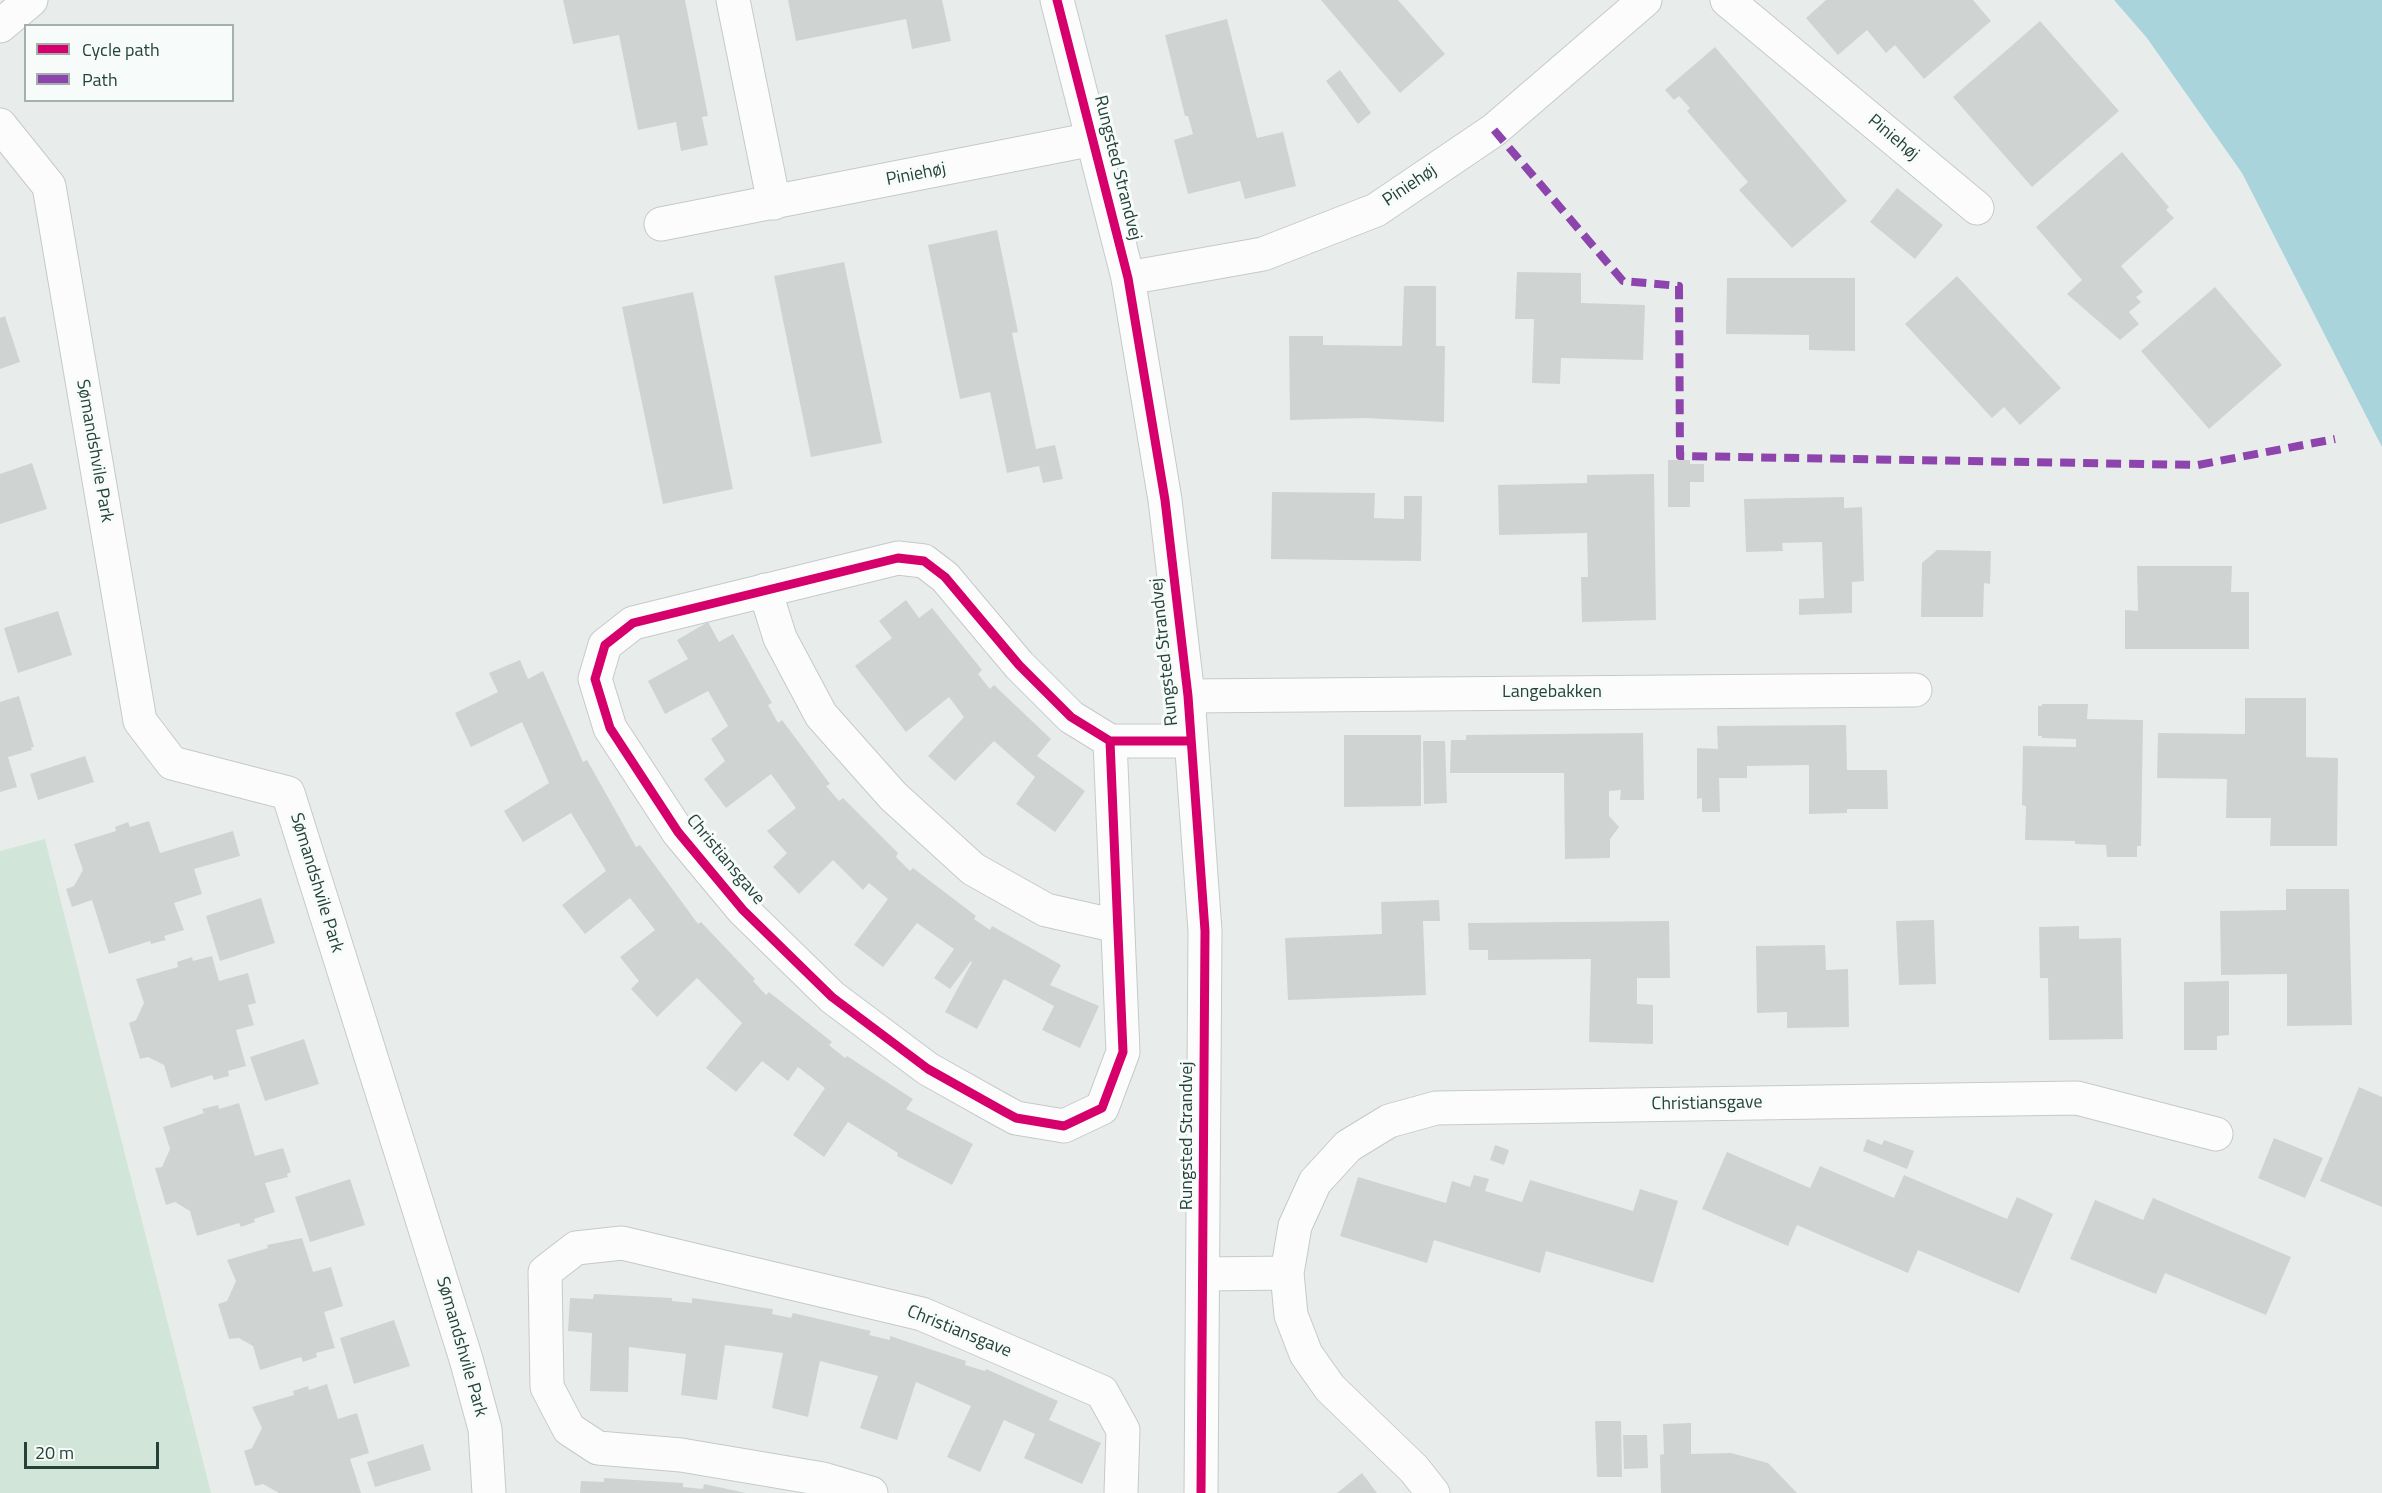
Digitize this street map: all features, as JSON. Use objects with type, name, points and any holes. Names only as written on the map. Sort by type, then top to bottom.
[{"type":"street","points":[[0,26],[32,0]]},
{"type":"street","points":[[733,0],[774,202]]},
{"type":"street","name":"Rungsted Strandvej","points":[[1057,0],[1128,278],[1165,500],[1188,696],[1205,931],[1201,1493]]},
{"type":"street","name":"Piniehøj","points":[[1128,278],[1263,254],[1376,210],[1494,130],[1645,0]]},
{"type":"street","name":"Piniehøj","points":[[1727,0],[1977,208]]},
{"type":"street","name":"Sømandshvile Park","points":[[0,125],[48,186],[140,721],[172,763],[288,794],[466,1359],[485,1429],[489,1493]]},
{"type":"street","name":"Piniehøj","points":[[661,224],[1093,139]]},
{"type":"street","name":"Christiansgave","points":[[898,558],[924,561],[945,577],[1019,665],[1071,717],[1110,741],[1123,1052],[1102,1108],[1064,1126],[1016,1118],[928,1070],[832,997],[743,910],[678,832],[610,728],[595,679],[605,645],[633,623],[765,590],[898,558]]},
{"type":"street","points":[[765,590],[780,638],[821,714],[893,796],[973,870],[1046,910],[1117,926]]},
{"type":"street","name":"Langebakken","points":[[1188,696],[1915,690]]},
{"type":"street","points":[[1110,741],[1190,741]]},
{"type":"street","name":"Christiansgave","points":[[1433,1493],[1414,1469],[1330,1388],[1306,1354],[1292,1315],[1287,1273],[1295,1226],[1315,1182],[1348,1146],[1389,1121],[1436,1108],[2077,1098],[2216,1134]]},
{"type":"street","name":"Christiansgave","points":[[871,1493],[823,1479],[681,1455],[598,1448],[569,1429],[547,1387],[545,1272],[576,1248],[622,1243],[922,1314],[1102,1392],[1123,1430],[1121,1493]]},
{"type":"street","points":[[1204,1274],[1287,1273]]},
{"type":"green space","points":[[45,839],[211,1493],[0,1493],[0,851]]},
{"type":"water","points":[[2114,0],[2382,0],[2382,447],[2242,173],[2147,38]]},
{"type":"building","points":[[563,0],[685,0],[708,116],[702,117],[708,145],[681,151],[676,122],[638,130],[619,35],[573,44]]},
{"type":"building","points":[[788,0],[942,0],[951,41],[912,49],[906,19],[796,41]]},
{"type":"building","points":[[1321,0],[1398,0],[1445,54],[1400,93]]},
{"type":"building","points":[[1826,0],[1973,0],[1991,21],[1924,79],[1895,45],[1886,53],[1867,30],[1838,55],[1806,18]]},
{"type":"building","points":[[1227,19],[1257,138],[1283,132],[1296,186],[1245,199],[1240,181],[1188,194],[1174,140],[1193,134],[1188,116],[1185,116],[1165,35]]},
{"type":"building","points":[[2040,21],[2119,111],[2032,187],[1953,97]]},
{"type":"building","points":[[1715,47],[1847,201],[1792,248],[1739,190],[1748,182],[1687,111],[1690,108],[1679,96],[1674,100],[1665,90]]},
{"type":"building","points":[[1340,70],[1371,113],[1358,124],[1326,81]]},
{"type":"building","points":[[2122,152],[2169,207],[2166,210],[2174,218],[2121,266],[2143,292],[2136,297],[2141,302],[2129,312],[2139,324],[2120,340],[2067,294],[2082,280],[2036,227]]},
{"type":"building","points":[[1897,188],[1943,225],[1915,259],[1870,222]]},
{"type":"building","points":[[997,230],[1018,332],[1012,333],[1036,449],[1055,445],[1063,479],[1043,483],[1039,466],[1007,473],[990,392],[960,399],[928,245]]},
{"type":"building","points":[[844,262],[882,443],[811,457],[774,276]]},
{"type":"building","points":[[1517,272],[1581,273],[1581,303],[1645,305],[1643,360],[1561,358],[1560,384],[1532,383],[1534,319],[1515,319]]},
{"type":"building","points":[[1957,276],[2061,388],[2020,425],[2004,407],[1992,418],[1905,324]]},
{"type":"building","points":[[1727,278],[1855,278],[1855,351],[1809,350],[1809,335],[1726,334]]},
{"type":"building","points":[[1404,286],[1436,286],[1436,346],[1445,346],[1444,422],[1365,418],[1290,420],[1289,336],[1323,336],[1323,345],[1402,346]]},
{"type":"building","points":[[2215,287],[2282,365],[2209,429],[2141,351]]},
{"type":"building","points":[[693,292],[733,489],[663,504],[622,307]]},
{"type":"building","points":[[5,316],[20,362],[0,369],[0,318]]},
{"type":"building","points":[[1668,460],[1690,460],[1690,464],[1704,464],[1704,482],[1690,482],[1690,507],[1668,507]]},
{"type":"building","points":[[32,463],[47,509],[0,524],[0,474]]},
{"type":"building","points":[[1654,474],[1656,620],[1582,622],[1581,577],[1588,577],[1587,533],[1499,535],[1498,485],[1587,483],[1587,475]]},
{"type":"building","points":[[1272,492],[1375,493],[1374,518],[1404,519],[1404,496],[1422,496],[1421,561],[1271,559]]},
{"type":"building","points":[[1844,497],[1844,508],[1862,507],[1864,581],[1852,582],[1852,613],[1799,615],[1799,599],[1824,598],[1822,542],[1782,543],[1783,551],[1746,552],[1744,499]]},
{"type":"building","points":[[1937,550],[1991,551],[1990,584],[1984,583],[1983,617],[1921,617],[1922,563]]},
{"type":"building","points":[[2137,566],[2232,566],[2231,592],[2249,592],[2249,649],[2125,649],[2125,610],[2138,611]]},
{"type":"building","points":[[906,600],[919,618],[932,608],[982,670],[978,674],[990,689],[994,685],[1051,739],[1037,756],[1085,791],[1055,832],[1016,804],[1035,777],[994,741],[955,781],[928,756],[964,717],[949,697],[906,732],[855,666],[892,638],[879,621]]},
{"type":"building","points":[[58,611],[72,655],[18,673],[4,628]]},
{"type":"building","points":[[708,622],[719,642],[733,634],[772,703],[768,705],[778,723],[782,720],[830,784],[826,786],[839,801],[843,798],[898,853],[896,857],[910,871],[913,868],[976,916],[974,919],[990,930],[992,926],[1061,965],[1050,985],[1099,1006],[1080,1048],[1042,1030],[1054,1006],[1004,979],[977,1029],[945,1012],[971,961],[950,989],[934,978],[954,949],[917,923],[883,967],[854,945],[888,899],[869,883],[863,890],[833,860],[799,894],[773,867],[787,853],[767,831],[796,808],[771,774],[726,808],[704,779],[725,761],[711,739],[728,726],[708,691],[665,714],[648,681],[688,659],[677,640]]},
{"type":"building","points":[[520,660],[528,679],[543,671],[583,762],[587,760],[636,847],[640,845],[698,924],[701,922],[755,979],[753,981],[766,995],[769,992],[832,1042],[829,1045],[845,1058],[847,1056],[913,1099],[906,1109],[973,1144],[952,1185],[897,1156],[898,1153],[848,1122],[824,1157],[793,1135],[825,1088],[798,1067],[788,1081],[762,1061],[736,1092],[706,1068],[742,1023],[697,978],[657,1017],[631,989],[639,981],[620,957],[655,930],[630,898],[585,934],[562,905],[606,871],[571,813],[523,842],[504,811],[549,783],[522,722],[471,747],[455,713],[498,692],[489,673]]},
{"type":"building","points":[[19,696],[34,747],[31,747],[32,750],[8,757],[17,787],[0,792],[0,702]]},
{"type":"building","points":[[2245,698],[2306,698],[2306,757],[2338,758],[2337,846],[2270,846],[2271,818],[2226,818],[2227,779],[2157,778],[2158,733],[2245,734]]},
{"type":"building","points":[[2042,704],[2088,704],[2087,719],[2143,720],[2141,846],[2137,846],[2137,857],[2107,857],[2106,845],[2075,844],[2075,841],[2025,840],[2026,806],[2022,805],[2023,746],[2076,747],[2076,739],[2038,736],[2038,706]]},
{"type":"building","points":[[1846,725],[1847,770],[1887,770],[1888,809],[1847,809],[1847,813],[1809,814],[1809,765],[1747,766],[1747,778],[1719,778],[1720,812],[1702,812],[1702,798],[1697,799],[1697,748],[1718,749],[1717,726]]},
{"type":"building","points":[[1643,733],[1644,800],[1620,800],[1621,790],[1609,791],[1609,816],[1619,827],[1610,839],[1610,858],[1565,859],[1564,773],[1450,773],[1451,740],[1466,740],[1466,735]]},
{"type":"building","points":[[1344,735],[1421,735],[1421,806],[1344,807]]},
{"type":"building","points":[[1423,741],[1445,741],[1447,803],[1424,804]]},
{"type":"building","points":[[85,756],[94,782],[38,800],[30,774]]},
{"type":"building","points":[[149,821],[160,853],[233,831],[240,856],[194,869],[202,894],[174,903],[184,930],[164,936],[166,940],[151,944],[150,941],[109,954],[92,900],[72,907],[66,889],[74,886],[83,870],[74,844],[116,831],[115,827],[128,822],[130,827]]},
{"type":"building","points":[[2286,889],[2349,889],[2352,1025],[2287,1026],[2287,974],[2221,975],[2220,911],[2286,910]]},
{"type":"building","points":[[261,898],[275,943],[220,961],[206,916]]},
{"type":"building","points":[[1439,900],[1440,921],[1423,921],[1426,995],[1288,1000],[1285,938],[1382,934],[1381,902]]},
{"type":"building","points":[[1934,920],[1936,984],[1899,985],[1896,921]]},
{"type":"building","points":[[1669,921],[1670,978],[1637,978],[1637,1004],[1653,1005],[1653,1044],[1589,1042],[1591,959],[1488,960],[1488,950],[1469,950],[1468,923]]},
{"type":"building","points":[[2079,926],[2079,939],[2121,938],[2123,1039],[2049,1040],[2048,978],[2040,978],[2039,927]]},
{"type":"building","points":[[1825,945],[1826,970],[1848,969],[1849,1027],[1787,1028],[1787,1012],[1757,1013],[1756,946]]},
{"type":"building","points":[[212,956],[219,981],[248,973],[256,1003],[248,1005],[254,1025],[236,1030],[246,1066],[228,1071],[229,1076],[214,1080],[212,1075],[171,1088],[164,1065],[148,1057],[140,1059],[129,1023],[136,1020],[144,1003],[136,979],[178,967],[177,962],[192,957],[193,961]]},
{"type":"building","points":[[2229,981],[2229,1035],[2217,1036],[2217,1050],[2184,1050],[2184,982]]},
{"type":"building","points":[[304,1039],[319,1084],[265,1101],[250,1057]]},
{"type":"building","points":[[2359,1087],[2382,1097],[2382,1207],[2320,1181]]},
{"type":"building","points":[[239,1103],[255,1156],[283,1148],[291,1172],[287,1174],[288,1177],[265,1183],[275,1212],[254,1219],[255,1222],[241,1227],[239,1223],[197,1236],[190,1211],[175,1202],[166,1205],[155,1168],[162,1167],[170,1149],[163,1127],[204,1113],[202,1109],[218,1105],[219,1109]]},
{"type":"building","points":[[2274,1138],[2323,1158],[2305,1198],[2258,1178]]},
{"type":"building","points":[[1867,1139],[1882,1145],[1884,1140],[1914,1151],[1907,1169],[1863,1151]]},
{"type":"building","points":[[1495,1145],[1509,1150],[1504,1165],[1490,1160]]},
{"type":"building","points":[[1727,1152],[1810,1188],[1820,1166],[1894,1198],[1904,1175],[2007,1219],[2017,1197],[2053,1214],[2019,1293],[1918,1250],[1908,1273],[1797,1225],[1788,1246],[1702,1209]]},
{"type":"building","points":[[1474,1175],[1489,1179],[1485,1191],[1522,1202],[1530,1180],[1633,1211],[1640,1189],[1678,1201],[1653,1283],[1546,1251],[1540,1273],[1434,1240],[1427,1263],[1340,1236],[1358,1177],[1446,1203],[1452,1181],[1470,1187]]},
{"type":"building","points":[[350,1179],[365,1225],[310,1242],[295,1197]]},
{"type":"building","points":[[2153,1198],[2291,1257],[2266,1315],[2165,1273],[2156,1294],[2070,1259],[2095,1200],[2143,1220]]},
{"type":"building","points":[[302,1238],[313,1272],[331,1267],[343,1306],[324,1312],[335,1348],[316,1353],[317,1357],[303,1362],[301,1357],[260,1370],[253,1346],[239,1338],[229,1339],[218,1304],[227,1301],[236,1281],[227,1260],[268,1248],[267,1245]]},
{"type":"building","points":[[594,1294],[672,1298],[672,1301],[692,1303],[692,1298],[773,1309],[772,1314],[791,1318],[793,1313],[871,1331],[869,1335],[890,1340],[890,1336],[966,1361],[965,1365],[985,1371],[986,1369],[1058,1401],[1049,1420],[1101,1443],[1082,1484],[1024,1458],[1035,1434],[1004,1420],[980,1472],[947,1457],[971,1406],[916,1382],[897,1440],[860,1428],[878,1376],[820,1361],[808,1417],[772,1408],[783,1353],[725,1345],[717,1400],[681,1395],[686,1354],[629,1347],[628,1392],[590,1391],[592,1333],[568,1331],[570,1298],[593,1299]]},
{"type":"building","points":[[394,1320],[410,1366],[354,1384],[340,1338]]},
{"type":"building","points":[[327,1384],[338,1419],[357,1413],[369,1453],[350,1459],[361,1493],[279,1493],[263,1484],[255,1486],[244,1451],[252,1448],[262,1428],[252,1407],[294,1395],[293,1391],[308,1386],[309,1390]]},
{"type":"building","points":[[1595,1421],[1621,1421],[1622,1477],[1597,1477]]},
{"type":"building","points":[[1691,1423],[1691,1454],[1731,1453],[1768,1463],[1797,1493],[1661,1493],[1660,1455],[1664,1454],[1663,1424]]},
{"type":"building","points":[[1623,1435],[1647,1435],[1648,1468],[1624,1469]]},
{"type":"building","points":[[423,1444],[431,1470],[375,1487],[367,1462]]},
{"type":"building","points":[[1362,1473],[1377,1493],[1337,1493]]},
{"type":"building","points":[[604,1478],[683,1483],[683,1487],[703,1489],[704,1484],[746,1493],[580,1493],[581,1481],[604,1482]]},
{"type":"marked path","points":[[1494,130],[1623,281],[1679,286],[1680,456],[2198,465],[2335,439]]},
{"type":"cycle path","points":[[1057,0],[1128,278],[1165,500],[1188,696],[1205,931],[1201,1493]]},
{"type":"cycle path","points":[[1110,741],[1123,1052],[1102,1108],[1064,1126],[1016,1118],[1003,1111],[928,1069],[832,997],[743,910],[678,832],[610,728],[595,679],[605,645],[633,623],[898,558],[924,561],[945,577],[1019,665],[1071,717],[1110,741],[1190,741]]}]
